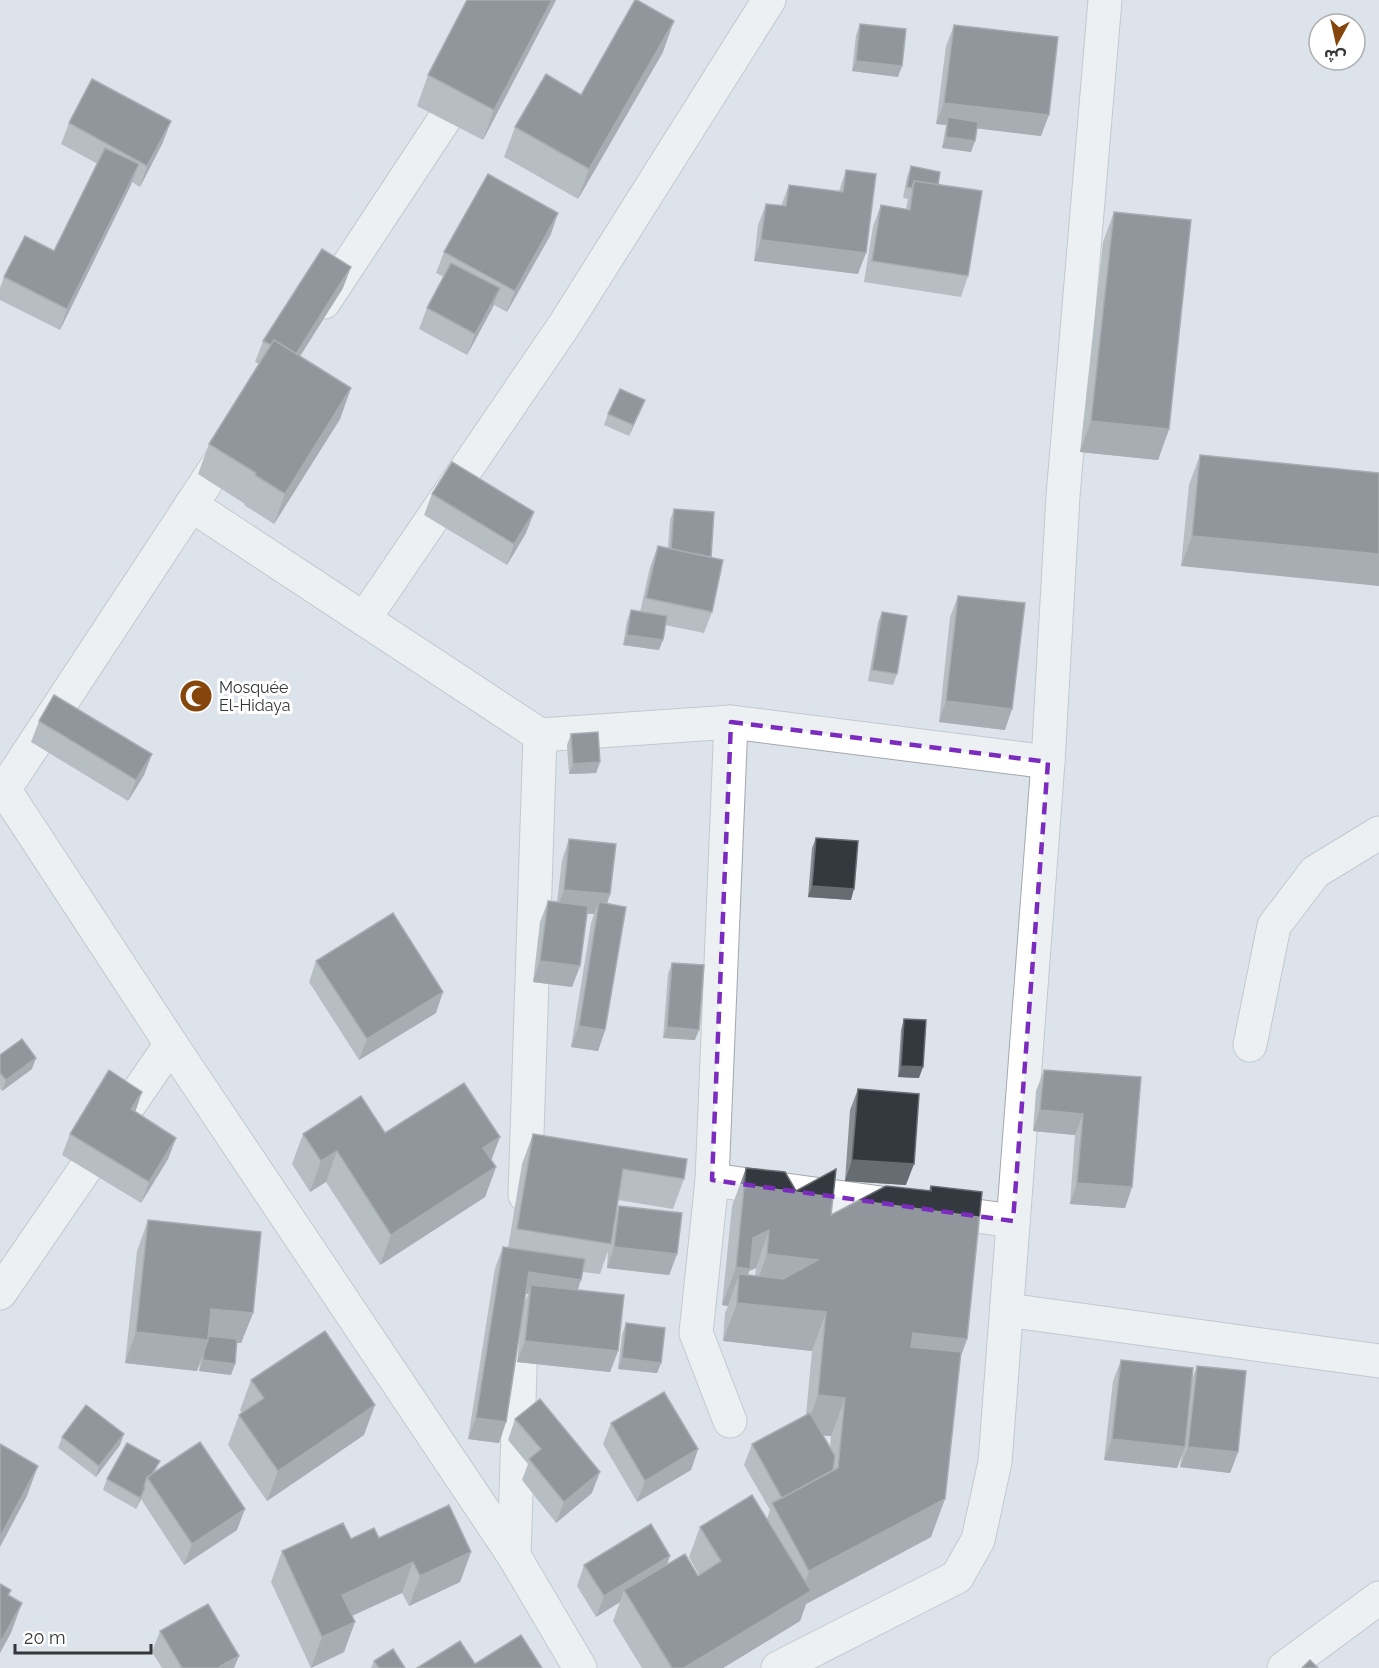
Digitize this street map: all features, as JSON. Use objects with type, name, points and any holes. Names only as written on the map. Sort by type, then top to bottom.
[{"type":"street","points":[[364,619],[565,324],[769,0]]},
{"type":"street","points":[[778,1668],[957,1577],[978,1540],[995,1462],[1048,762],[1063,496],[1105,0]]},
{"type":"street","points":[[308,327],[483,59]]},
{"type":"street","points":[[249,416],[1,790],[514,1556],[580,1668]]},
{"type":"street","points":[[191,505],[540,735],[732,722],[1048,762]]},
{"type":"street","points":[[730,1421],[696,1333],[711,1180],[732,722]]},
{"type":"street","points":[[514,1556],[540,735]]},
{"type":"street","points":[[1250,1045],[1274,926],[1315,872],[1379,833]]},
{"type":"street","points":[[0,1293],[171,1044]]},
{"type":"street","points":[[711,1180],[1013,1221]]},
{"type":"street","points":[[1007,1310],[1379,1361]]},
{"type":"street","points":[[1284,1668],[1379,1598]]},
{"type":"highlighted area","points":[[731,722],[1048,762],[1013,1221],[712,1180]]},
{"type":"building","points":[[467,0],[552,0],[494,110],[428,75]]},
{"type":"building","points":[[635,0],[674,21],[589,169],[515,127],[546,74],[581,95]]},
{"type":"building","points":[[860,24],[906,29],[902,66],[856,61]]},
{"type":"building","points":[[954,25],[1058,37],[1049,115],[944,103]]},
{"type":"building","points":[[92,79],[171,121],[147,166],[69,123]]},
{"type":"building","points":[[948,117],[978,122],[975,141],[946,137]]},
{"type":"building","points":[[105,148],[139,164],[67,309],[4,277],[25,236],[54,251]]},
{"type":"building","points":[[911,166],[940,172],[938,185],[914,181],[912,188],[907,187]]},
{"type":"building","points":[[846,170],[876,174],[866,253],[761,240],[766,204],[786,206],[789,185],[843,192]]},
{"type":"building","points":[[488,174],[558,213],[515,291],[444,252]]},
{"type":"building","points":[[914,181],[982,191],[968,276],[872,261],[881,205],[910,210]]},
{"type":"building","points":[[1114,212],[1191,220],[1169,429],[1091,421]]},
{"type":"building","points":[[322,249],[351,267],[296,354],[274,340],[271,345],[263,341]]},
{"type":"building","points":[[451,263],[500,288],[475,334],[427,308]]},
{"type":"building","points":[[274,340],[351,388],[285,494],[209,444]]},
{"type":"building","points":[[620,389],[645,400],[633,425],[608,414]]},
{"type":"building","points":[[1200,455],[1379,473],[1379,554],[1192,536]]},
{"type":"building","points":[[452,462],[534,512],[514,544],[432,494]]},
{"type":"building","points":[[674,509],[714,512],[711,557],[671,549]]},
{"type":"building","points":[[658,546],[723,560],[712,612],[646,598]]},
{"type":"building","points":[[958,596],[1025,603],[1012,709],[946,701]]},
{"type":"building","points":[[631,610],[667,616],[663,640],[627,635]]},
{"type":"building","points":[[882,612],[907,616],[897,674],[872,670]]},
{"type":"building","points":[[54,695],[152,754],[136,780],[39,721]]},
{"type":"building","points":[[598,732],[600,762],[573,764],[571,734]]},
{"type":"building","points":[[816,838],[858,841],[854,889],[812,886]]},
{"type":"building","points":[[569,839],[616,844],[610,894],[564,890]]},
{"type":"building","points":[[548,901],[588,906],[580,966],[540,961]]},
{"type":"building","points":[[599,902],[626,907],[605,1030],[579,1026]]},
{"type":"building","points":[[393,913],[443,992],[367,1039],[316,961]]},
{"type":"building","points":[[672,963],[704,965],[699,1030],[667,1027]]},
{"type":"building","points":[[904,1019],[926,1020],[923,1067],[901,1066]]},
{"type":"building","points":[[22,1039],[36,1058],[6,1080],[0,1073],[0,1055]]},
{"type":"building","points":[[109,1070],[142,1092],[131,1109],[176,1138],[149,1182],[70,1134]]},
{"type":"building","points":[[1044,1070],[1141,1077],[1132,1187],[1077,1183],[1083,1114],[1040,1110]]},
{"type":"building","points":[[464,1083],[500,1137],[483,1148],[496,1167],[391,1235],[337,1151],[321,1161],[303,1134],[361,1096],[385,1133]]},
{"type":"building","points":[[858,1089],[919,1094],[914,1164],[852,1160]]},
{"type":"building","points":[[533,1134],[687,1159],[684,1179],[623,1169],[611,1244],[517,1229]]},
{"type":"building","points":[[746,1168],[785,1172],[796,1191],[836,1169],[831,1215],[886,1186],[931,1191],[931,1186],[982,1192],[967,1339],[913,1333],[911,1347],[961,1352],[945,1499],[809,1571],[772,1503],[838,1468],[845,1398],[818,1395],[826,1312],[737,1303],[739,1274],[783,1279],[818,1260],[767,1254],[769,1230],[753,1238],[750,1269],[736,1267]]},
{"type":"building","points":[[619,1206],[682,1213],[677,1254],[614,1247]]},
{"type":"building","points":[[148,1220],[261,1232],[253,1313],[211,1309],[208,1340],[136,1332]]},
{"type":"building","points":[[503,1247],[585,1259],[581,1280],[529,1272],[506,1422],[476,1418]]},
{"type":"building","points":[[531,1285],[624,1295],[618,1351],[525,1341]]},
{"type":"building","points":[[626,1323],[665,1328],[661,1363],[622,1358]]},
{"type":"building","points":[[325,1331],[375,1405],[278,1471],[239,1415],[264,1398],[251,1380]]},
{"type":"building","points":[[208,1336],[237,1339],[235,1364],[203,1360]]},
{"type":"building","points":[[1121,1360],[1193,1368],[1185,1447],[1112,1439]]},
{"type":"building","points":[[1197,1366],[1246,1371],[1238,1452],[1188,1447]]},
{"type":"building","points":[[664,1392],[698,1449],[645,1481],[611,1423]]},
{"type":"building","points":[[540,1399],[600,1472],[564,1502],[529,1459],[541,1449],[515,1419]]},
{"type":"building","points":[[86,1405],[124,1434],[99,1466],[62,1437]]},
{"type":"building","points":[[810,1413],[835,1456],[833,1470],[782,1498],[752,1444]]},
{"type":"building","points":[[200,1442],[245,1509],[192,1544],[147,1477]]},
{"type":"building","points":[[127,1443],[160,1461],[152,1474],[147,1477],[140,1498],[107,1479]]},
{"type":"building","points":[[0,1444],[38,1466],[0,1537]]},
{"type":"building","points":[[752,1495],[811,1591],[684,1668],[672,1668],[624,1590],[685,1554],[698,1576],[721,1561],[700,1527]]},
{"type":"building","points":[[449,1505],[471,1552],[420,1576],[413,1562],[342,1595],[355,1622],[322,1637],[282,1551],[343,1523],[351,1539],[374,1528],[379,1538]]},
{"type":"building","points":[[651,1524],[670,1556],[604,1596],[584,1565]]},
{"type":"building","points":[[0,1584],[11,1590],[8,1595],[22,1603],[0,1643]]},
{"type":"building","points":[[208,1604],[239,1656],[220,1666],[221,1668],[182,1668],[160,1631]]},
{"type":"building","points":[[521,1635],[542,1668],[417,1668],[460,1641],[475,1664]]},
{"type":"building","points":[[393,1649],[405,1668],[379,1668],[374,1661]]},
{"type":"building","points":[[1310,1660],[1318,1668],[1302,1668]]},
{"type":"place","name":"Mosquée El-Hidaya","points":[[196,696]]}]
